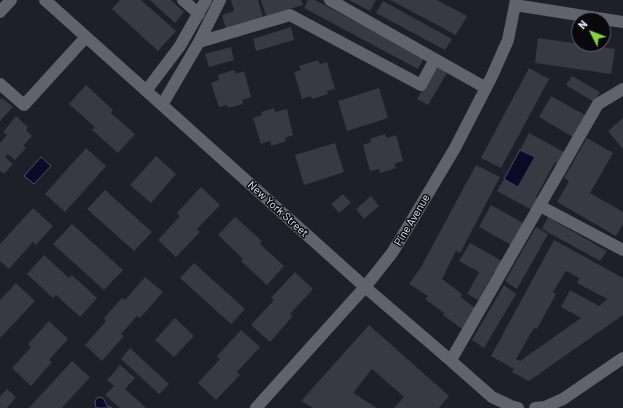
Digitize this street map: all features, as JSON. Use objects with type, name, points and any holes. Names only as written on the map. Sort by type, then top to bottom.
[{"type":"street","points":[[0,12],[11,0]]},
{"type":"street","name":"New York Street","points":[[45,0],[365,287],[492,397],[510,406],[518,408]]},
{"type":"street","points":[[183,0],[199,14]]},
{"type":"street","points":[[146,91],[180,46],[206,0]]},
{"type":"street","points":[[162,105],[199,42],[220,0]]},
{"type":"street","points":[[330,0],[486,88]]},
{"type":"street","points":[[515,3],[623,22]]},
{"type":"street","name":"Pine Avenue","points":[[256,408],[365,287],[392,253],[455,148],[486,88],[508,40],[515,3]]},
{"type":"street","points":[[199,42],[290,15],[421,85],[435,59]]},
{"type":"street","points":[[0,84],[24,105],[86,36]]},
{"type":"street","points":[[451,360],[598,104],[623,89]]},
{"type":"street","points":[[540,206],[623,250]]},
{"type":"street","points":[[535,408],[545,407],[563,399],[623,358]]},
{"type":"shaded area","points":[[520,150],[535,157],[518,187],[504,179]]},
{"type":"shaded area","points":[[41,157],[51,166],[34,184],[24,176]]},
{"type":"shaded area","points":[[98,397],[104,399],[107,406],[112,408],[96,408],[95,401]]},
{"type":"building","points":[[120,0],[141,0],[176,31],[158,51],[112,9]]},
{"type":"building","points":[[150,0],[171,0],[184,12],[175,23]]},
{"type":"building","points":[[231,0],[258,0],[263,18],[226,29],[222,15],[234,11]]},
{"type":"building","points":[[261,0],[301,0],[303,5],[266,16]]},
{"type":"building","points":[[308,0],[315,0],[424,58],[418,69],[304,8]]},
{"type":"building","points":[[349,0],[376,0],[370,11]]},
{"type":"building","points":[[390,0],[437,0],[467,16],[456,35]]},
{"type":"building","points":[[383,1],[452,39],[445,50],[376,13]]},
{"type":"building","points":[[291,27],[294,40],[256,51],[253,39]]},
{"type":"building","points":[[538,38],[571,43],[571,52],[611,52],[611,48],[615,49],[611,74],[535,63]]},
{"type":"building","points":[[231,47],[234,60],[209,67],[205,54]]},
{"type":"building","points":[[318,60],[320,64],[327,62],[335,89],[327,91],[328,94],[312,99],[311,96],[302,99],[294,72],[301,70],[299,66]]},
{"type":"building","points":[[437,64],[448,71],[428,105],[417,99]]},
{"type":"building","points":[[529,68],[549,79],[501,168],[481,158]]},
{"type":"building","points":[[234,70],[236,74],[244,71],[251,97],[242,100],[243,104],[228,108],[227,105],[219,107],[211,83],[219,80],[218,75]]},
{"type":"building","points":[[572,76],[600,92],[594,102],[566,85]]},
{"type":"building","points":[[86,85],[113,110],[111,113],[135,134],[118,153],[92,130],[95,127],[69,104]]},
{"type":"building","points":[[379,88],[388,118],[347,131],[338,101]]},
{"type":"building","points":[[551,96],[585,115],[573,137],[539,117]]},
{"type":"building","points":[[2,98],[13,107],[0,121],[0,100]]},
{"type":"building","points":[[274,108],[275,112],[287,109],[293,135],[285,138],[286,141],[271,146],[270,141],[261,144],[253,118],[262,115],[261,112]]},
{"type":"building","points":[[16,116],[28,127],[26,130],[32,136],[23,146],[26,148],[15,160],[8,154],[5,157],[13,164],[4,174],[0,171],[0,143],[7,135],[3,132]]},
{"type":"building","points":[[623,118],[623,149],[608,131]]},
{"type":"building","points":[[529,133],[564,152],[557,164],[555,162],[536,197],[538,198],[532,210],[497,191],[504,179],[518,187],[535,157],[520,150]]},
{"type":"building","points":[[385,134],[387,138],[396,135],[403,161],[394,164],[396,168],[380,173],[379,169],[370,171],[363,145],[371,142],[370,139]]},
{"type":"building","points":[[587,138],[613,153],[590,193],[623,212],[623,224],[616,236],[557,202],[569,181],[564,178]]},
{"type":"building","points":[[335,143],[344,172],[304,185],[295,155]]},
{"type":"building","points":[[86,148],[106,166],[65,212],[45,194]]},
{"type":"building","points":[[156,156],[176,174],[151,203],[130,185]]},
{"type":"building","points":[[476,165],[500,177],[460,253],[456,251],[442,279],[462,294],[461,297],[476,309],[462,329],[425,299],[428,296],[409,284],[421,267]]},
{"type":"building","points":[[201,187],[220,205],[197,229],[200,232],[176,257],[158,240],[180,216],[177,213]]},
{"type":"building","points":[[105,190],[152,232],[134,251],[87,209]]},
{"type":"building","points":[[343,194],[351,203],[339,213],[331,204]]},
{"type":"building","points":[[371,196],[379,206],[364,219],[356,209]]},
{"type":"building","points":[[491,205],[525,224],[513,246],[479,227]]},
{"type":"building","points":[[33,208],[53,226],[36,245],[33,242],[9,269],[0,261],[0,244]]},
{"type":"building","points":[[235,217],[262,241],[260,244],[284,266],[267,285],[241,261],[243,259],[218,235]]},
{"type":"building","points":[[548,217],[607,251],[600,261],[542,229]]},
{"type":"building","points":[[72,224],[123,270],[104,290],[53,244]]},
{"type":"building","points":[[536,227],[548,234],[517,289],[505,281]]},
{"type":"building","points":[[554,240],[623,278],[623,315],[529,381],[512,372],[514,369],[491,356]],"holes":[[[566,271],[579,278],[577,283],[607,299],[599,306],[570,290],[561,307],[581,318],[520,361],[516,359],[534,328],[537,329],[556,294],[553,292]]]},
{"type":"building","points":[[470,243],[504,262],[497,273],[494,272],[478,300],[467,294],[479,272],[459,261]]},
{"type":"building","points":[[44,255],[69,278],[72,275],[97,298],[80,317],[56,295],[53,298],[27,274]]},
{"type":"building","points":[[194,263],[245,309],[231,324],[180,278]]},
{"type":"building","points":[[295,272],[313,289],[290,314],[293,316],[270,342],[251,325],[274,300],[271,298]]},
{"type":"building","points":[[145,277],[163,292],[140,318],[137,316],[121,334],[124,336],[102,361],[85,345],[106,321],[104,318],[122,298],[125,300]]},
{"type":"building","points":[[16,283],[35,301],[0,338],[0,300]]},
{"type":"building","points":[[504,285],[516,294],[484,348],[472,340]]},
{"type":"building","points":[[175,318],[194,336],[174,357],[155,340]]},
{"type":"building","points":[[49,321],[68,339],[49,360],[52,362],[31,386],[12,368],[31,347],[28,344]]},
{"type":"building","points":[[369,325],[449,396],[439,408],[394,408],[404,397],[372,369],[353,393],[377,408],[313,408],[301,401]]},
{"type":"building","points":[[241,330],[260,347],[237,372],[240,375],[216,400],[198,383],[220,359],[217,356]]},
{"type":"building","points":[[130,348],[169,384],[159,394],[121,359]]},
{"type":"building","points":[[72,361],[90,377],[62,408],[29,408]]},
{"type":"building","points":[[120,365],[135,378],[125,389],[146,408],[120,408],[105,395],[114,386],[107,380]]},
{"type":"building","points":[[7,389],[16,397],[7,408],[0,408],[0,396]]}]
